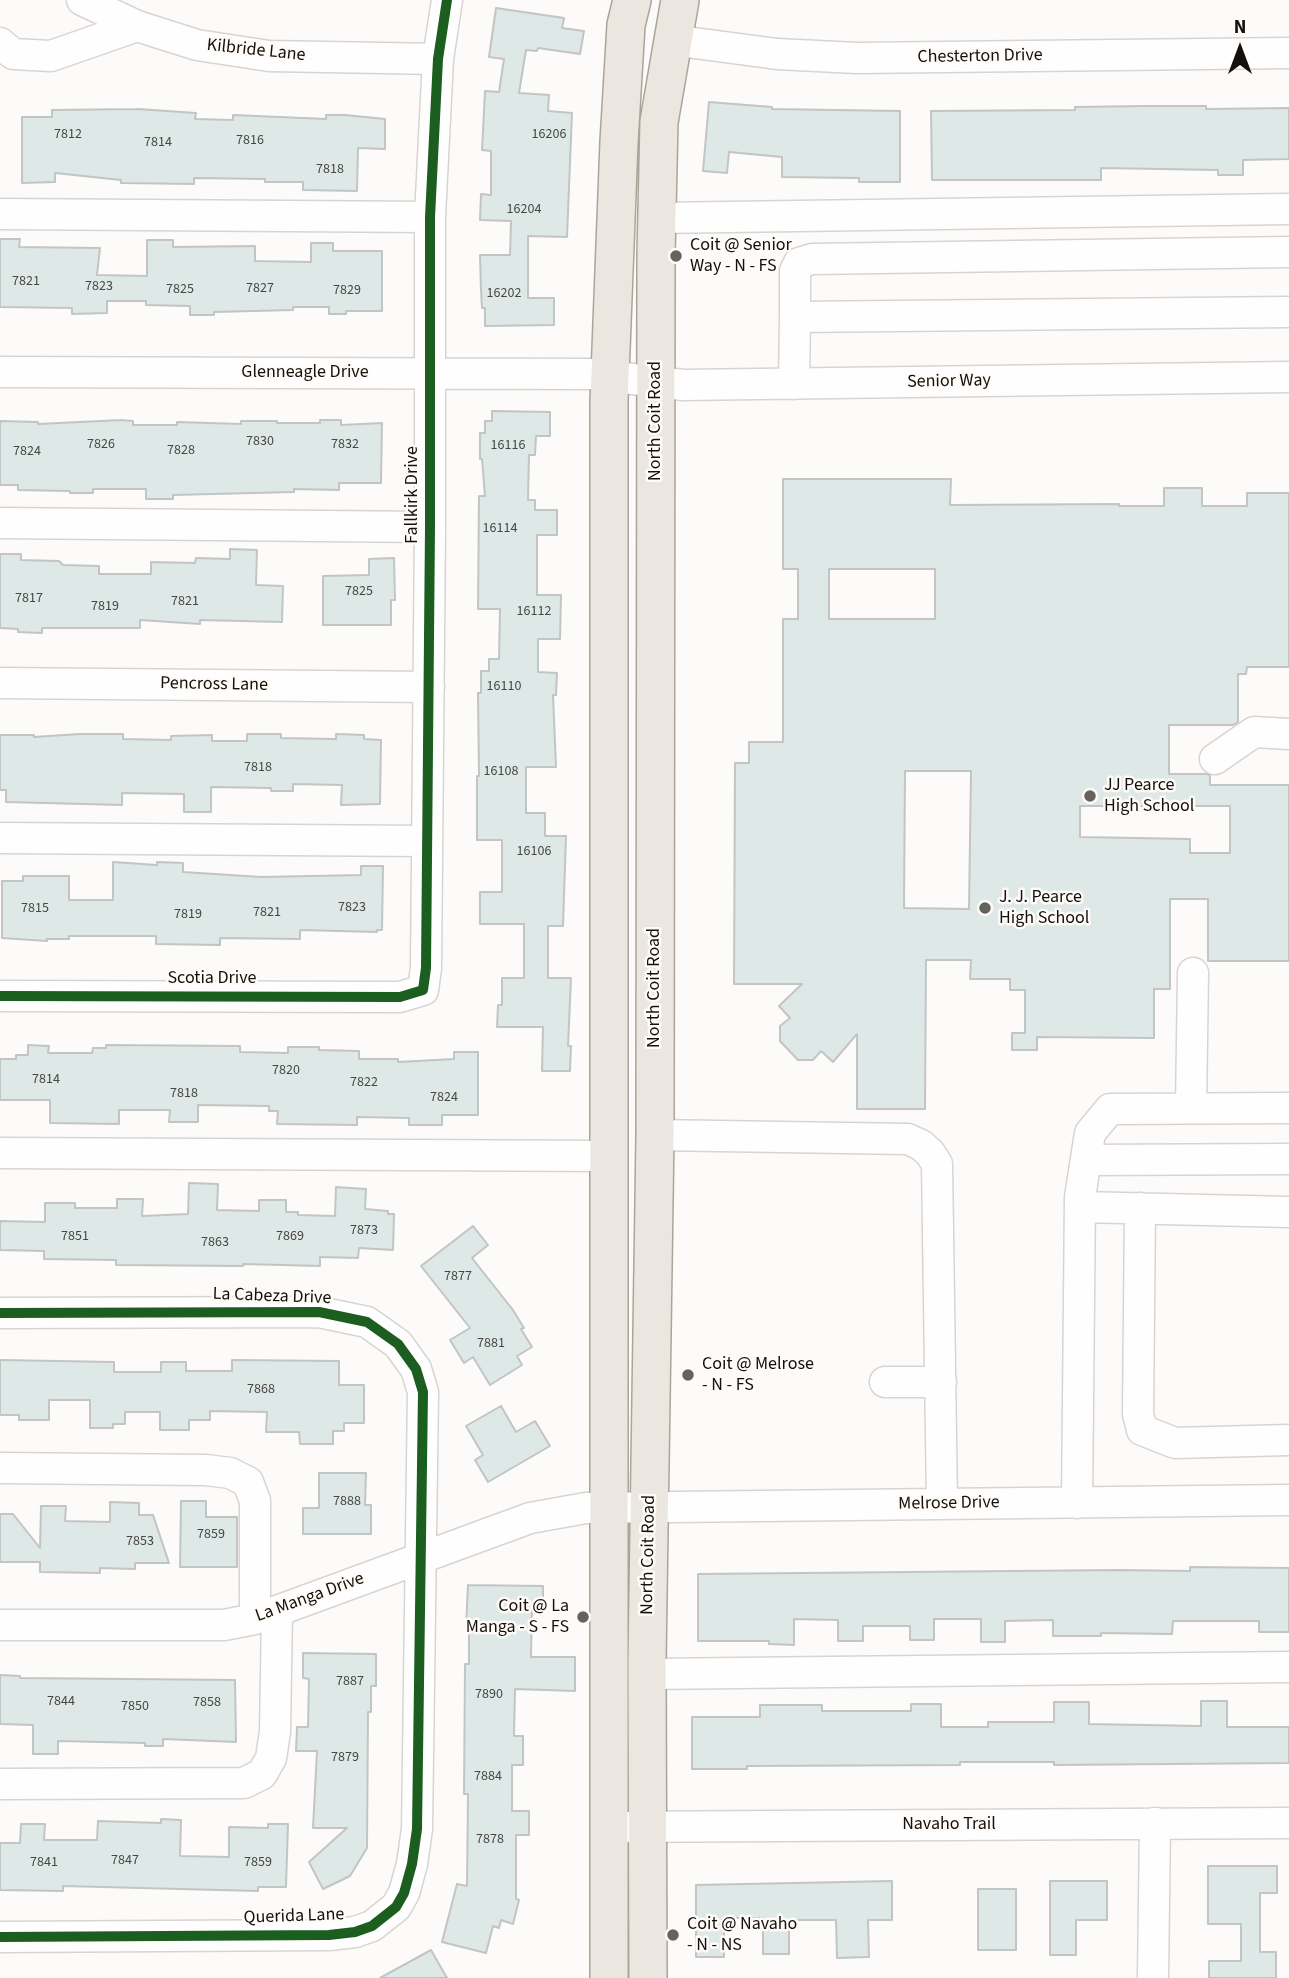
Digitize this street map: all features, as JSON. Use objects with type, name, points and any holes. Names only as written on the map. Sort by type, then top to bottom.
[{"type":"main road","points":[[609,1978],[610,375],[619,129],[626,26],[632,0]]},
{"type":"main road","name":"North Coit Road","points":[[648,1978],[648,1674],[655,1135],[657,218],[659,122],[680,0]]},
{"type":"street","name":"Kilbride Lane","points":[[82,0],[137,26],[197,45],[269,56],[438,59]]},
{"type":"street","name":"Fallkirk Drive","points":[[423,990],[426,968],[429,687],[430,217],[438,59],[447,0]]},
{"type":"street","points":[[0,43],[13,54],[51,56],[137,26]]},
{"type":"street","name":"Chesterton Drive","points":[[672,40],[777,54],[857,58],[1289,53]]},
{"type":"street","points":[[657,218],[1289,209]]},
{"type":"street","points":[[0,214],[430,217]]},
{"type":"street","points":[[794,384],[795,271],[799,263],[811,259],[1289,252]]},
{"type":"street","points":[[795,317],[1289,312]]},
{"type":"street","name":"Glenneagle Drive","points":[[0,372],[610,375]]},
{"type":"street","name":"Senior Way","points":[[610,375],[683,385],[1289,377]]},
{"type":"street","points":[[0,523],[430,527]]},
{"type":"street","name":"Pencross Lane","points":[[0,683],[429,687]]},
{"type":"street","points":[[1215,760],[1254,732],[1289,734]]},
{"type":"street","points":[[0,838],[427,841]]},
{"type":"street","points":[[1191,1108],[1193,973]]},
{"type":"street","name":"Scotia Drive","points":[[0,996],[400,997],[423,990]]},
{"type":"street","points":[[1076,1503],[1080,1207],[1090,1133],[1110,1109],[1289,1108]]},
{"type":"street","points":[[655,1135],[908,1139],[921,1145],[937,1164],[943,1504]]},
{"type":"street","points":[[0,1153],[610,1156]]},
{"type":"street","points":[[1086,1160],[1289,1158]]},
{"type":"street","points":[[1080,1207],[1289,1212]]},
{"type":"street","points":[[1140,1208],[1138,1414],[1142,1430],[1175,1443],[1289,1440]]},
{"type":"street","name":"La Cabeza Drive","points":[[0,1313],[319,1312],[367,1322],[398,1343],[416,1369],[423,1392],[421,1558]]},
{"type":"street","points":[[885,1382],[941,1382]]},
{"type":"street","points":[[0,1468],[206,1470],[230,1473],[247,1482],[255,1501],[275,1732],[271,1758],[262,1774],[244,1783],[0,1784]]},
{"type":"street","name":"Melrose Drive","points":[[610,1508],[1289,1500]]},
{"type":"street","name":"La Manga Drive","points":[[0,1625],[223,1625],[266,1616],[530,1518],[568,1510],[610,1508]]},
{"type":"street","name":"Querida Lane","points":[[0,1937],[329,1936],[372,1926],[396,1907],[404,1893],[412,1864],[417,1829],[421,1558]]},
{"type":"street","points":[[648,1674],[1289,1667]]},
{"type":"street","points":[[1153,1978],[1155,1823]]},
{"type":"street","name":"Navaho Trail","points":[[609,1827],[1289,1823]]},
{"type":"building","points":[[496,8],[564,18],[562,28],[584,31],[580,54],[538,48],[537,51],[526,50],[519,93],[549,95],[548,111],[572,113],[567,237],[528,236],[528,298],[554,298],[554,325],[485,326],[480,255],[510,255],[511,221],[480,220],[481,194],[491,195],[491,151],[482,150],[485,91],[499,92],[504,59],[489,57]]},
{"type":"building","points":[[709,102],[772,109],[900,111],[900,182],[859,182],[859,178],[782,177],[782,157],[729,152],[727,173],[703,171]]},
{"type":"building","points":[[1206,106],[1206,109],[1289,108],[1289,159],[1243,160],[1243,175],[1218,175],[1218,170],[1101,168],[1101,180],[932,180],[931,111]]},
{"type":"building","points":[[138,109],[196,113],[195,119],[233,120],[233,115],[326,119],[326,115],[345,115],[385,119],[385,149],[358,148],[357,191],[303,190],[303,182],[265,182],[265,179],[194,178],[194,184],[121,183],[121,180],[55,173],[55,182],[22,183],[22,117],[52,117],[52,110]]},
{"type":"building","points":[[0,239],[20,239],[19,247],[100,248],[97,275],[147,276],[147,240],[173,240],[173,247],[255,246],[255,261],[311,262],[311,243],[333,243],[333,251],[382,251],[382,311],[329,314],[329,307],[293,307],[293,310],[190,315],[190,306],[146,305],[146,301],[107,301],[107,313],[72,314],[72,308],[0,307]]},
{"type":"building","points":[[492,411],[550,412],[550,436],[536,436],[535,455],[529,455],[528,500],[535,500],[535,510],[557,510],[557,535],[537,535],[537,595],[561,595],[560,639],[538,639],[538,672],[557,673],[556,695],[553,695],[556,767],[526,767],[526,813],[545,813],[545,836],[566,836],[563,926],[548,926],[548,978],[571,978],[568,1046],[571,1046],[570,1071],[542,1071],[543,1027],[497,1027],[498,1005],[502,1005],[502,978],[524,978],[524,924],[480,924],[480,892],[502,892],[502,840],[477,840],[478,693],[481,693],[481,671],[489,671],[489,659],[499,659],[500,609],[478,609],[479,496],[485,496],[480,433],[485,433],[485,421],[492,421]]},
{"type":"building","points":[[320,420],[341,420],[341,425],[382,423],[381,483],[339,483],[339,490],[294,489],[294,492],[173,495],[173,499],[146,499],[146,489],[93,489],[93,493],[70,493],[18,490],[18,485],[0,485],[0,421],[38,424],[133,421],[133,425],[177,425],[177,422],[241,424],[241,421],[320,423]]},
{"type":"building","name":"JJ Pearce High School","points":[[783,479],[951,479],[950,505],[1164,506],[1164,488],[1202,488],[1202,506],[1247,506],[1247,493],[1289,493],[1289,667],[1247,667],[1246,674],[1238,674],[1238,722],[1233,725],[1169,725],[1169,774],[1210,775],[1210,785],[1289,785],[1289,961],[1208,961],[1208,899],[1170,899],[1170,989],[1154,989],[1154,1038],[1037,1037],[1037,1050],[1012,1050],[1012,1033],[1025,1033],[1025,990],[1010,990],[1010,979],[970,979],[971,960],[926,960],[925,1109],[857,1109],[857,1034],[833,1062],[821,1051],[813,1060],[798,1060],[780,1041],[780,1026],[790,1018],[779,1006],[802,984],[734,984],[735,763],[749,763],[749,742],[783,742],[783,619],[798,619],[798,569],[783,569]],"holes":[[[829,569],[935,569],[935,619],[829,619]],[[905,771],[971,771],[969,909],[904,908]],[[1080,806],[1230,806],[1230,853],[1190,853],[1190,839],[1080,837]]]},
{"type":"building","points":[[230,549],[257,550],[256,585],[283,586],[282,622],[200,620],[200,624],[140,620],[140,628],[42,628],[42,633],[0,628],[0,554],[21,554],[21,560],[99,566],[99,574],[151,574],[151,562],[195,563],[196,558],[230,559]]},
{"type":"building","points":[[394,558],[395,600],[391,600],[391,625],[323,625],[323,576],[369,575],[369,559]]},
{"type":"building","points":[[123,734],[123,739],[171,740],[171,736],[212,735],[212,741],[247,741],[247,734],[336,739],[336,734],[364,735],[364,739],[381,740],[380,804],[341,805],[342,785],[293,784],[293,791],[211,787],[211,812],[184,812],[184,794],[122,793],[122,805],[6,802],[6,790],[0,790],[0,735],[34,737]]},
{"type":"building","points":[[113,862],[157,865],[157,862],[183,863],[183,872],[261,877],[361,875],[361,866],[383,866],[382,930],[300,930],[300,939],[220,938],[220,945],[156,944],[156,936],[69,936],[69,939],[47,941],[2,938],[2,881],[23,881],[23,876],[69,876],[69,900],[113,900]]},
{"type":"building","points":[[28,1045],[49,1046],[48,1053],[92,1053],[93,1048],[106,1048],[106,1045],[240,1046],[240,1052],[288,1053],[288,1047],[319,1047],[319,1050],[359,1051],[359,1059],[398,1059],[398,1062],[454,1059],[454,1052],[478,1052],[478,1115],[442,1115],[442,1125],[409,1125],[409,1118],[357,1117],[357,1125],[277,1124],[278,1111],[269,1111],[269,1106],[198,1105],[198,1122],[169,1122],[170,1110],[119,1110],[119,1124],[50,1123],[50,1100],[0,1100],[0,1059],[16,1059],[16,1055],[28,1055]]},
{"type":"building","points":[[189,1183],[218,1184],[217,1210],[259,1211],[259,1200],[286,1200],[286,1212],[298,1212],[298,1215],[335,1216],[336,1187],[366,1189],[365,1209],[394,1214],[393,1250],[359,1248],[358,1258],[320,1257],[320,1266],[243,1266],[116,1265],[116,1260],[44,1259],[44,1251],[0,1250],[0,1221],[45,1222],[45,1203],[75,1203],[75,1208],[117,1208],[117,1199],[143,1199],[142,1216],[188,1214]]},
{"type":"building","points":[[473,1226],[488,1245],[472,1258],[513,1310],[532,1347],[517,1356],[522,1365],[490,1385],[473,1357],[464,1363],[450,1340],[470,1328],[421,1266]]},
{"type":"building","points":[[0,1360],[114,1362],[114,1372],[161,1372],[161,1362],[186,1362],[186,1371],[232,1371],[232,1360],[339,1361],[339,1385],[364,1385],[364,1423],[344,1423],[344,1431],[333,1431],[333,1444],[300,1444],[299,1432],[266,1432],[267,1412],[210,1411],[210,1420],[189,1420],[189,1430],[160,1430],[160,1412],[125,1412],[125,1424],[113,1424],[113,1428],[90,1428],[90,1400],[49,1400],[49,1420],[19,1420],[19,1415],[0,1415]]},
{"type":"building","points":[[501,1406],[516,1432],[535,1421],[550,1446],[488,1482],[475,1460],[483,1455],[466,1426]]},
{"type":"building","points":[[319,1473],[366,1473],[365,1505],[371,1505],[371,1534],[303,1534],[303,1508],[319,1508]]},
{"type":"building","points":[[181,1501],[206,1501],[206,1517],[237,1517],[237,1567],[180,1567]]},
{"type":"building","points":[[110,1502],[139,1503],[139,1515],[153,1515],[169,1563],[135,1563],[135,1569],[100,1568],[100,1573],[40,1572],[40,1562],[0,1562],[0,1514],[13,1514],[40,1548],[41,1506],[66,1506],[65,1521],[110,1522]]},
{"type":"building","points":[[1190,1567],[1289,1568],[1289,1632],[1259,1632],[1259,1621],[1173,1621],[1172,1634],[1101,1633],[1101,1636],[1053,1636],[1053,1620],[1005,1621],[1005,1642],[981,1642],[981,1619],[934,1619],[934,1640],[910,1640],[910,1626],[863,1626],[863,1641],[838,1641],[838,1620],[794,1619],[794,1645],[769,1644],[769,1641],[698,1641],[698,1574],[1190,1571]]},
{"type":"building","points":[[468,1585],[543,1586],[543,1610],[532,1609],[531,1657],[575,1657],[575,1691],[515,1689],[514,1736],[523,1736],[523,1765],[512,1765],[512,1811],[529,1811],[529,1835],[516,1835],[516,1899],[519,1900],[513,1924],[501,1920],[499,1928],[493,1926],[486,1953],[442,1942],[457,1884],[467,1886],[468,1794],[464,1794],[465,1664],[469,1664],[469,1627],[466,1627]]},
{"type":"building","points":[[303,1653],[376,1654],[376,1686],[371,1686],[371,1712],[368,1712],[367,1848],[350,1876],[323,1889],[309,1862],[347,1828],[313,1828],[317,1751],[296,1751],[297,1727],[308,1727],[309,1679],[303,1678]]},
{"type":"building","points":[[0,1675],[20,1678],[235,1680],[236,1742],[163,1739],[163,1746],[145,1746],[145,1743],[58,1741],[58,1754],[33,1754],[33,1725],[0,1724]]},
{"type":"building","points":[[1201,1701],[1227,1701],[1227,1727],[1289,1727],[1289,1763],[1054,1765],[1054,1762],[960,1762],[960,1765],[747,1766],[747,1769],[692,1769],[692,1717],[760,1717],[760,1705],[822,1705],[822,1711],[911,1711],[911,1704],[941,1704],[941,1727],[988,1727],[988,1722],[1054,1722],[1054,1702],[1089,1702],[1089,1724],[1201,1726]]},
{"type":"building","points":[[161,1819],[181,1820],[180,1856],[229,1857],[229,1827],[268,1828],[268,1824],[288,1824],[286,1887],[258,1887],[258,1891],[63,1886],[63,1891],[0,1890],[0,1843],[20,1843],[21,1824],[45,1824],[44,1840],[97,1840],[98,1821],[161,1823]]},
{"type":"building","points":[[1208,1866],[1277,1866],[1277,1893],[1260,1893],[1260,1952],[1276,1952],[1276,1978],[1209,1978],[1209,1961],[1241,1961],[1241,1924],[1208,1924]]},
{"type":"building","points":[[892,1881],[892,1920],[868,1920],[869,1957],[837,1958],[836,1920],[789,1920],[789,1954],[763,1954],[763,1918],[724,1918],[724,1957],[696,1957],[696,1885]]},
{"type":"building","points":[[1050,1881],[1107,1881],[1107,1920],[1076,1920],[1076,1955],[1050,1955]]},
{"type":"building","points":[[978,1889],[1016,1889],[1016,1950],[978,1950]]},
{"type":"building","points":[[431,1950],[447,1978],[380,1978]]},
{"type":"cycle path","points":[[0,996],[400,997],[423,990],[426,968],[430,527],[430,217],[438,59],[447,0]]},
{"type":"cycle path","points":[[0,1313],[319,1312],[367,1322],[398,1344],[416,1369],[423,1392],[417,1829],[412,1864],[404,1893],[396,1907],[372,1926],[355,1932],[329,1935],[0,1937]]},
{"type":"place","name":"Coit @ Senior Way - N - FS","points":[[676,256]]},
{"type":"place","name":"JJ Pearce High School","points":[[1090,796]]},
{"type":"place","name":"J. J. Pearce High School","points":[[985,908]]},
{"type":"place","name":"Coit @ Melrose - N - FS","points":[[688,1375]]},
{"type":"place","name":"Coit @ La Manga - S - FS","points":[[583,1617]]},
{"type":"place","name":"Coit @ Navaho - N - NS","points":[[673,1935]]}]
